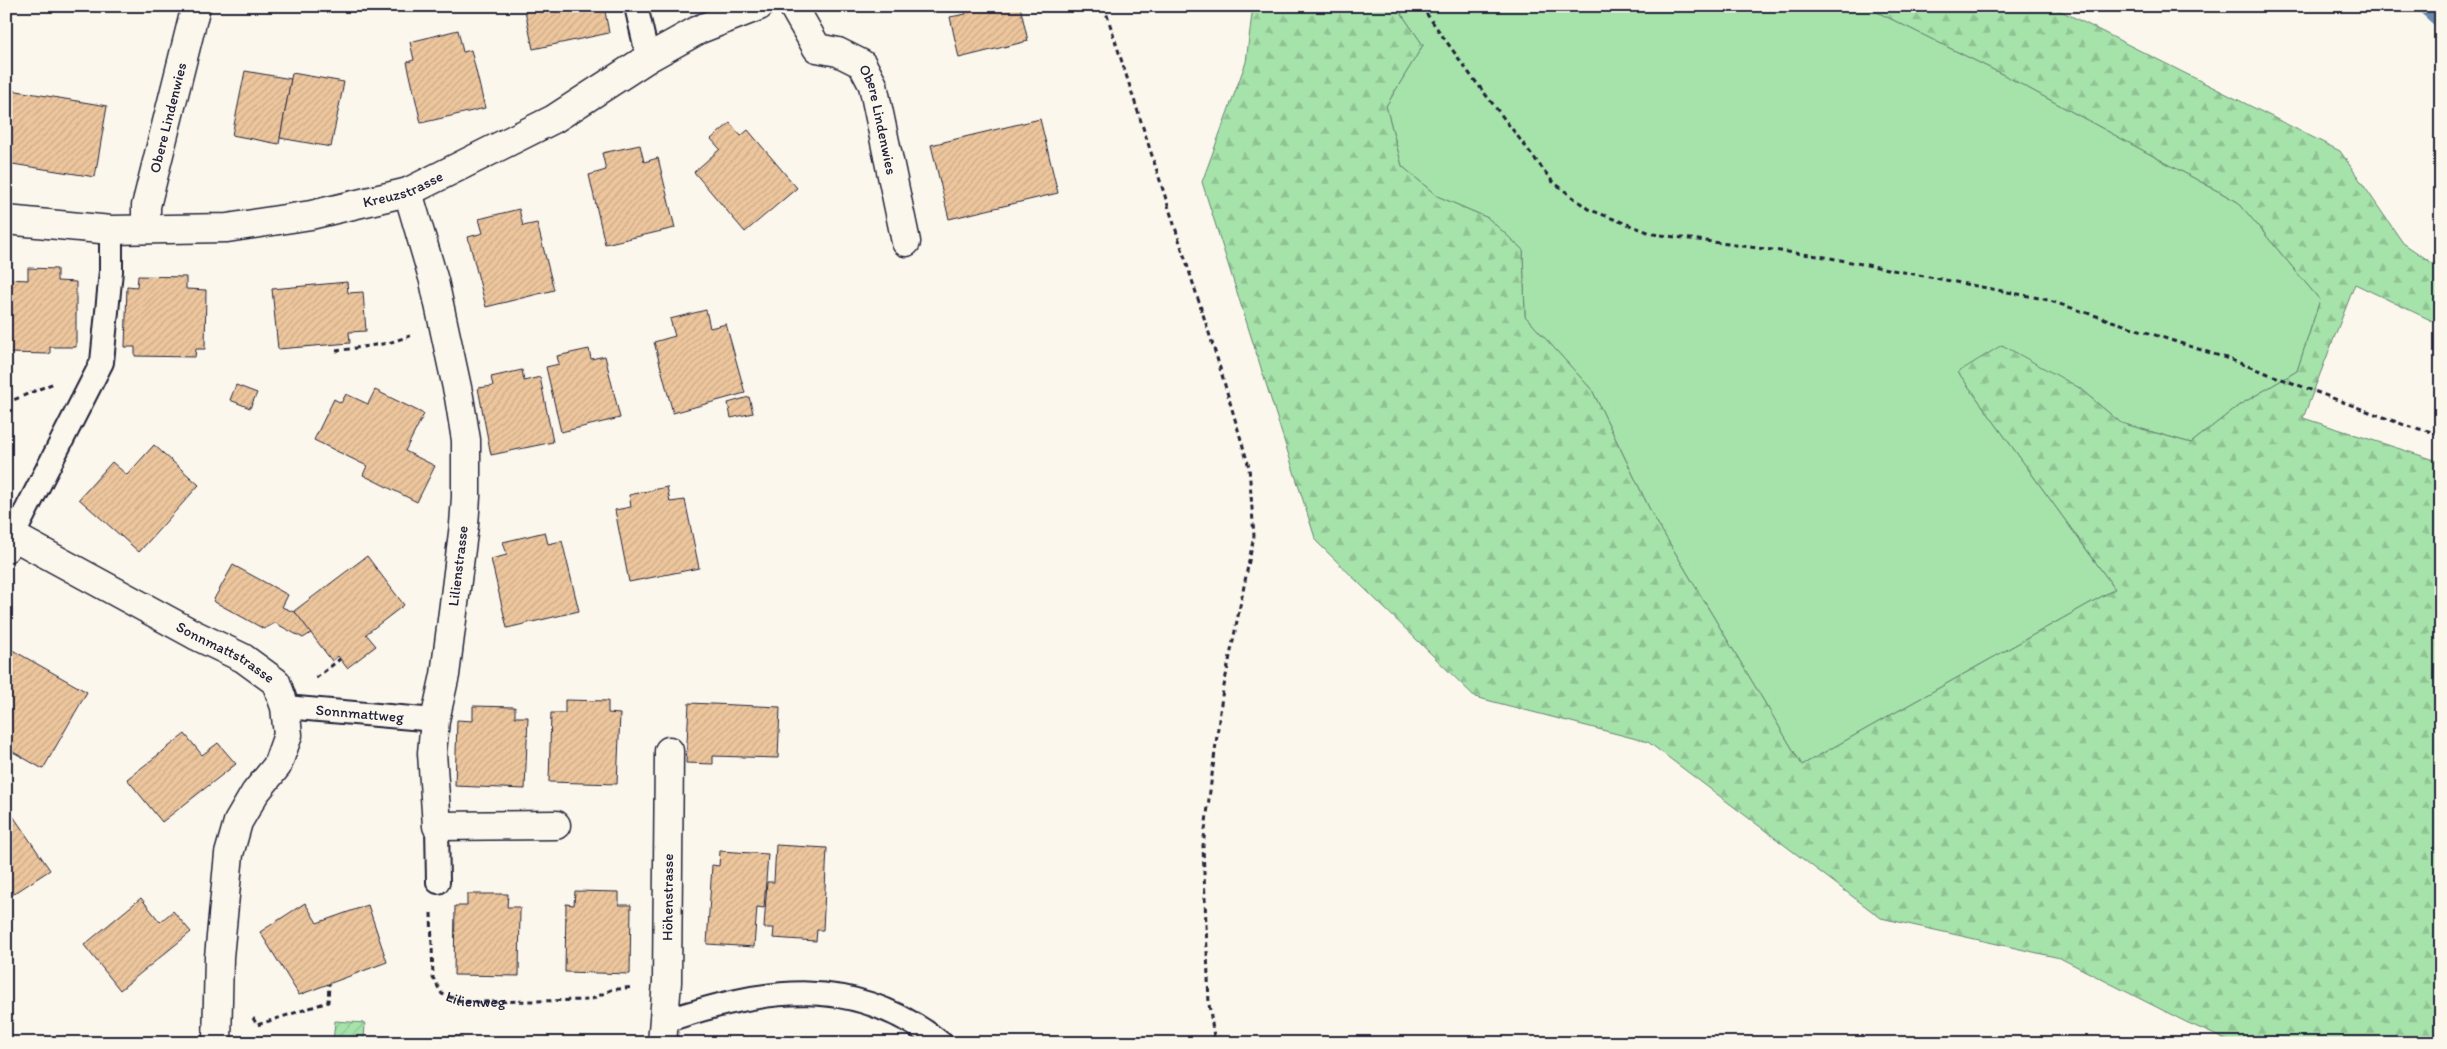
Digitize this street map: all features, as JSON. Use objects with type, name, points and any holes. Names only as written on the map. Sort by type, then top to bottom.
[{"type":"street","name":"Obere Lindenwies","points":[[146,229],[146,206],[196,6]]},
{"type":"street","name":"Kreuzstrasse","points":[[6,220],[111,230],[227,228],[281,221],[408,192],[533,131],[648,58],[700,29],[759,6]]},
{"type":"street","name":"Obere Lindenwies","points":[[793,6],[817,48],[838,52],[862,64],[873,85],[906,242]]},
{"type":"street","name":"Lilienstrasse","points":[[408,192],[434,281],[466,440],[466,497],[445,675],[435,720],[432,753],[436,826]]},
{"type":"street","name":"Sonnmattstrasse","points":[[10,542],[260,668],[276,682],[285,708],[288,735],[277,766],[255,793],[238,822],[229,854],[219,957],[217,1043]]},
{"type":"street","name":"Höhenstrasse","points":[[663,1032],[667,982],[669,751]]},
{"type":"street","points":[[436,826],[556,825]]},
{"type":"lane","points":[[636,6],[648,58]]},
{"type":"lane","points":[[10,542],[102,362],[111,271],[111,230]]},
{"type":"lane","name":"Sonnmattweg","points":[[285,708],[435,720]]},
{"type":"lane","points":[[436,826],[438,882]]},
{"type":"lane","points":[[663,1032],[712,1005],[756,997],[812,993],[857,999],[886,1008],[909,1020],[942,1043]]},
{"type":"path","points":[[1104,6],[1217,358],[1249,466],[1254,536],[1222,696],[1203,846],[1209,1004],[1215,1043]]},
{"type":"path","points":[[1421,6],[1469,73],[1552,181],[1588,209],[1653,234],[1825,257],[2044,299],[2226,358],[2407,426],[2441,434]]},
{"type":"path","points":[[336,350],[388,343],[444,325]]},
{"type":"path","name":"Lilienweg","points":[[438,882],[431,890],[431,955],[433,978],[442,994],[461,1001],[479,1002],[590,1000],[611,990],[667,982]]},
{"type":"path","points":[[252,1016],[257,1025],[328,1002],[329,984]]},
{"type":"green space","points":[[1253,6],[1396,6],[1423,45],[1386,106],[1402,166],[1437,196],[1488,218],[1523,250],[1525,316],[1592,390],[1652,514],[1802,765],[2115,589],[1958,372],[2002,345],[2078,387],[2121,423],[2191,443],[2238,406],[2297,371],[2320,300],[2238,202],[2006,76],[1865,6],[2051,6],[2340,151],[2403,243],[2441,269],[2441,325],[2355,284],[2303,418],[2441,462],[2441,1043],[2233,1043],[2186,1022],[2060,958],[1881,918],[1648,742],[1475,697],[1316,541],[1202,182],[1246,62]]},
{"type":"green space","points":[[1396,6],[1865,6],[2006,76],[2238,202],[2320,300],[2297,371],[2238,406],[2191,443],[2121,423],[2078,387],[1958,372],[2115,589],[1802,765],[1652,514],[1592,390],[1525,316],[1523,250],[1488,218],[1437,196],[1402,166],[1386,106],[1423,45]]},
{"type":"green space","points":[[335,1021],[365,1023],[364,1043],[333,1043]]},
{"type":"building","points":[[524,6],[604,6],[609,33],[533,49]]},
{"type":"building","points":[[963,6],[1020,6],[1028,41],[959,58],[950,17],[966,14]]},
{"type":"building","points":[[458,30],[463,52],[471,50],[485,108],[421,123],[407,62],[414,60],[410,42]]},
{"type":"building","points":[[245,71],[291,79],[279,144],[232,135]]},
{"type":"building","points":[[292,73],[344,82],[331,147],[280,138]]},
{"type":"building","points":[[11,90],[107,106],[95,177],[6,163],[6,120]]},
{"type":"building","points":[[1040,119],[1058,193],[949,219],[931,145]]},
{"type":"building","points":[[730,123],[741,136],[748,130],[797,188],[745,232],[694,172],[720,149],[711,139]]},
{"type":"building","points":[[640,145],[644,162],[658,158],[675,228],[605,244],[589,175],[606,170],[602,153]]},
{"type":"building","points":[[519,209],[523,226],[537,223],[554,290],[486,307],[468,237],[483,233],[479,219]]},
{"type":"building","points":[[28,268],[57,269],[57,281],[76,282],[76,347],[50,347],[50,354],[6,353],[6,269],[10,269],[10,279],[28,280]]},
{"type":"building","points":[[138,276],[186,277],[186,289],[206,290],[205,349],[196,349],[195,357],[135,356],[135,347],[125,347],[127,286],[137,287]]},
{"type":"building","points":[[347,282],[348,293],[363,292],[366,331],[349,332],[350,343],[278,349],[272,289]]},
{"type":"building","points":[[706,310],[710,328],[726,324],[745,393],[673,413],[654,342],[675,336],[670,319]]},
{"type":"building","points":[[589,349],[591,359],[605,356],[620,418],[561,432],[546,367],[559,364],[557,356]]},
{"type":"building","points":[[522,370],[524,381],[540,377],[553,442],[491,455],[478,388],[493,386],[491,377]]},
{"type":"building","points":[[236,385],[257,393],[250,408],[230,400]]},
{"type":"building","points":[[375,390],[424,414],[405,451],[435,466],[417,502],[363,475],[367,466],[314,440],[334,399],[341,403],[346,394],[368,404]]},
{"type":"building","points":[[749,397],[753,413],[731,418],[728,403]]},
{"type":"building","points":[[154,445],[199,485],[139,552],[79,499],[112,462],[127,475]]},
{"type":"building","points":[[667,487],[670,502],[685,500],[699,568],[629,582],[615,510],[631,507],[629,495]]},
{"type":"building","points":[[545,532],[548,544],[562,541],[579,611],[507,628],[491,559],[507,555],[503,542]]},
{"type":"building","points":[[367,556],[404,605],[366,634],[376,646],[347,668],[338,656],[332,661],[294,611]]},
{"type":"building","points":[[233,565],[288,595],[282,607],[296,613],[311,633],[303,638],[275,623],[264,629],[213,601]]},
{"type":"building","points":[[7,647],[87,692],[43,769],[6,748]]},
{"type":"building","points":[[565,700],[608,701],[608,713],[620,714],[617,784],[549,782],[551,713],[565,713]]},
{"type":"building","points":[[689,703],[780,707],[778,758],[713,756],[713,764],[686,763]]},
{"type":"building","points":[[473,706],[515,707],[515,717],[528,717],[525,789],[455,786],[457,720],[473,721]]},
{"type":"building","points":[[185,734],[202,755],[218,743],[236,764],[162,822],[127,779]]},
{"type":"building","points":[[11,813],[50,870],[6,899],[6,816]]},
{"type":"building","points":[[776,845],[827,848],[823,930],[817,930],[816,941],[773,938],[774,928],[764,928],[767,882],[774,882]]},
{"type":"building","points":[[720,851],[768,854],[764,908],[757,907],[754,947],[707,944],[712,865],[719,866]]},
{"type":"building","points":[[575,891],[619,892],[619,905],[631,905],[630,974],[565,972],[566,904],[574,905]]},
{"type":"building","points":[[467,894],[508,894],[507,907],[520,907],[519,976],[454,975],[455,906],[467,906]]},
{"type":"building","points":[[141,898],[160,922],[173,911],[191,932],[120,990],[84,945]]},
{"type":"building","points":[[305,903],[317,923],[368,905],[387,962],[299,995],[260,932]]},
{"type":"building","points":[[430,1037],[430,1043],[397,1043],[396,1038]]},
{"type":"building","points":[[433,1037],[462,1037],[463,1043],[433,1043]]},
{"type":"building","points":[[727,1040],[761,1042],[727,1043]]},
{"type":"waterway","points":[[2421,6],[2441,24]]}]
